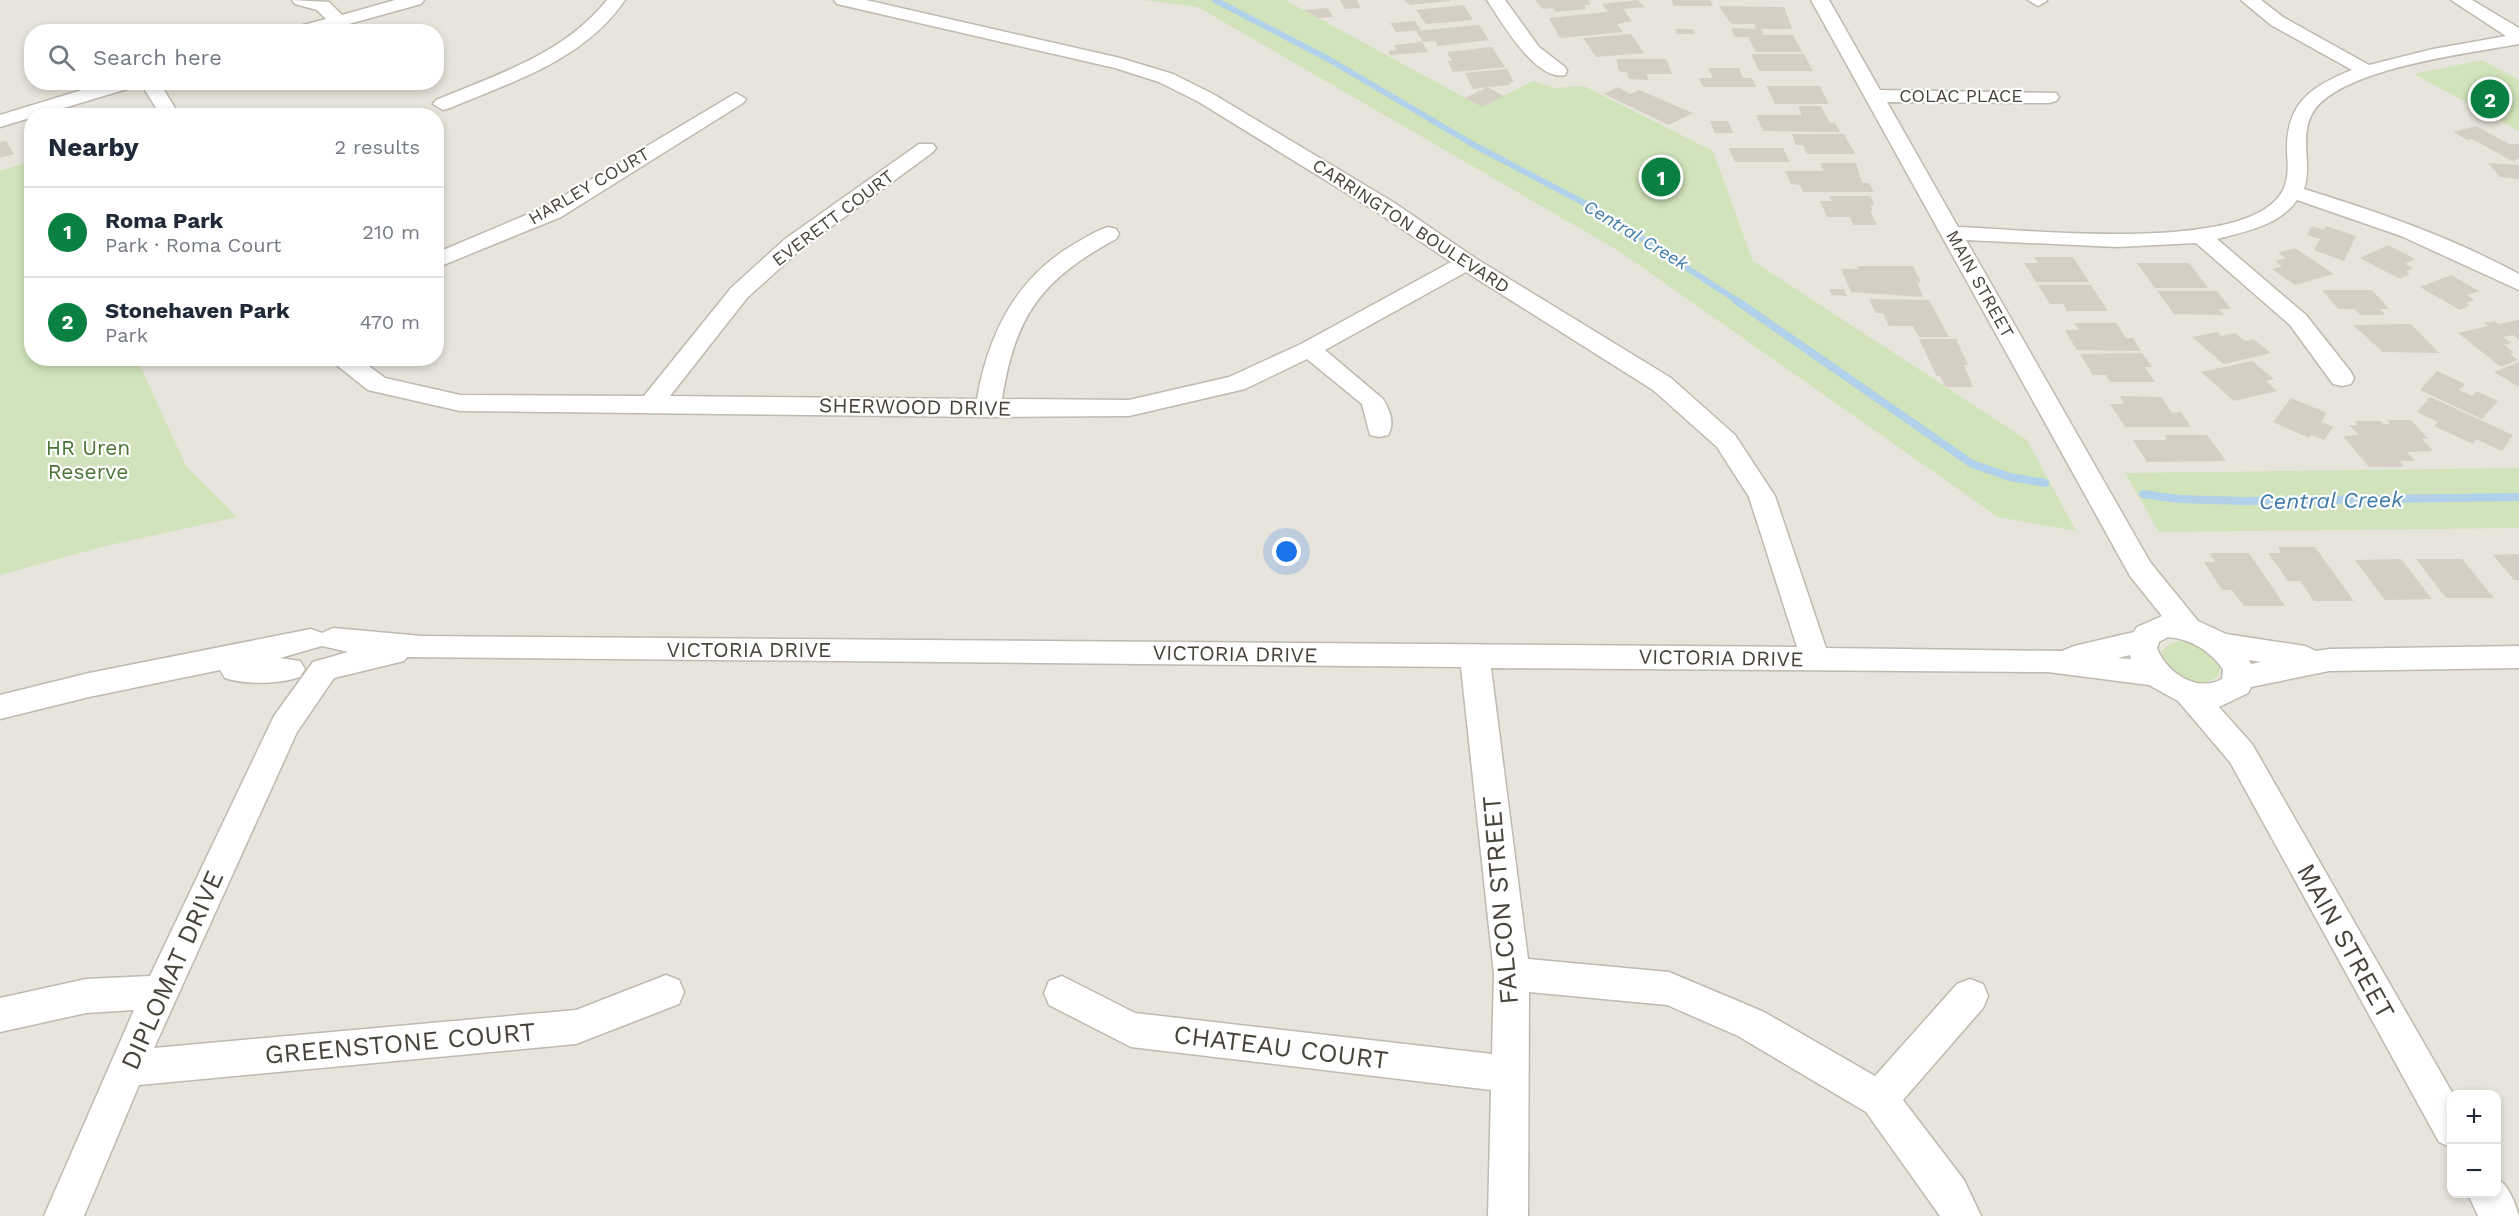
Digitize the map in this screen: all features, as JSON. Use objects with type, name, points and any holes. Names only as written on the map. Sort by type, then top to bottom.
[{"type":"street","points":[[323,24],[415,0]]},
{"type":"street","points":[[443,104],[524,69],[575,42],[608,13],[616,0]]},
{"type":"street","name":"CARRINGTON BOULEVARD","points":[[843,0],[1120,64],[1166,78],[1206,98],[1385,207],[1467,262],[1662,384],[1726,441],[1762,496],[1815,659]]},
{"type":"street","points":[[1496,0],[1532,51],[1558,71]]},
{"type":"street","name":"MAIN STREET","points":[[1820,0],[2140,569],[2188,629]]},
{"type":"street","points":[[2250,0],[2277,21],[2365,70]]},
{"type":"street","points":[[2460,0],[2519,38]]},
{"type":"street","points":[[306,2],[329,22]]},
{"type":"street","points":[[1954,237],[2002,241],[2021,237],[2171,238],[2201,236],[2233,230],[2275,211],[2293,192],[2298,177],[2300,116],[2316,95],[2341,80],[2365,70],[2519,38]]},
{"type":"street","points":[[43,108],[103,90]]},
{"type":"street","points":[[153,90],[166,108]]},
{"type":"street","name":"COLAC PLACE","points":[[1874,96],[2049,97]]},
{"type":"street","name":"HARLEY COURT","points":[[444,258],[553,212],[736,99]]},
{"type":"street","points":[[0,121],[24,114]]},
{"type":"street","name":"EVERETT COURT","points":[[652,403],[739,293],[793,244],[926,148]]},
{"type":"street","points":[[2293,192],[2415,232],[2455,249],[2519,283]]},
{"type":"street","points":[[988,409],[993,368],[1005,333],[1027,296],[1062,261],[1108,234]]},
{"type":"street","points":[[2201,236],[2298,320],[2342,378]]},
{"type":"street","name":"SHERWOOD DRIVE","points":[[353,366],[377,384],[460,403],[652,403],[988,409],[1129,408],[1236,383],[1309,349],[1467,262]]},
{"type":"street","points":[[1309,349],[1371,399],[1377,409],[1379,429]]},
{"type":"street","name":"MAIN STREET","points":[[2140,569],[2149,634]]},
{"type":"street","points":[[2329,660],[2236,684],[2221,696],[2189,693],[2165,682],[2155,674],[2141,651],[2149,634],[2165,626],[2188,629],[2221,645],[2329,660],[2519,657]]},
{"type":"street","name":"VICTORIA DRIVE","points":[[2048,662],[2149,634]]},
{"type":"street","points":[[291,671],[289,657],[302,645],[322,639],[338,642],[340,651],[325,669]]},
{"type":"street","name":"VICTORIA DRIVE","points":[[0,707],[89,685],[322,639],[422,647],[2048,662],[2155,674]]},
{"type":"street","points":[[2221,645],[2238,667],[2236,684]]},
{"type":"street","name":"VICTORIA DRIVE","points":[[177,669],[291,671],[309,674],[422,647]]},
{"type":"street","name":"FALCON STREET","points":[[1475,657],[1512,974],[1508,1216]]},
{"type":"street","name":"DIPLOMAT DRIVE","points":[[64,1216],[160,992],[285,725],[325,669]]},
{"type":"street","name":"DIPLOMAT DRIVE","points":[[285,725],[292,689],[291,671]]},
{"type":"street","name":"MAIN STREET","points":[[2236,684],[2241,753]]},
{"type":"street","name":"MAIN STREET","points":[[2189,693],[2241,753],[2447,1122]]},
{"type":"street","points":[[1512,974],[1669,989],[1751,1024],[1879,1099],[1950,1194],[1961,1216]]},
{"type":"street","points":[[0,1015],[86,996],[160,992]]},
{"type":"street","name":"GREENSTONE COURT","points":[[128,1068],[576,1027],[666,992]]},
{"type":"street","name":"CHATEAU COURT","points":[[1062,993],[1131,1030],[1509,1074]]},
{"type":"street","points":[[1879,1099],[1970,996]]},
{"type":"street","points":[[2489,1198],[2500,1216]]},
{"type":"shaded area","points":[[0,0],[2519,0],[2519,1216],[0,1216]]},
{"type":"green space","points":[[1144,0],[1285,0],[1482,107],[1533,81],[1555,88],[1584,86],[1713,151],[1753,261],[2027,440],[2076,531],[1998,517],[1619,251],[1198,7]]},
{"type":"green space","points":[[2482,60],[2519,80],[2519,131],[2414,74]]},
{"type":"green space","name":"HR Uren Reserve","points":[[24,163],[24,366],[140,366],[186,466],[237,517],[105,546],[0,575],[0,171]]},
{"type":"green space","points":[[2519,468],[2519,528],[2159,532],[2125,473]]},
{"type":"green space","points":[[2178,641],[2198,646],[2214,658],[2220,670],[2215,678],[2208,682],[2188,680],[2170,668],[2164,660],[2162,651],[2171,643]]},
{"type":"building","points":[[1340,0],[1357,0],[1361,8],[1345,9]]},
{"type":"building","points":[[1404,0],[1450,0],[1450,1],[1410,5]]},
{"type":"building","points":[[1535,0],[1588,0],[1591,4],[1584,5],[1586,9],[1556,12],[1553,8],[1543,9]]},
{"type":"building","points":[[1638,0],[1644,7],[1623,9],[1632,21],[1617,24],[1623,32],[1560,38],[1549,18],[1608,12],[1602,4]]},
{"type":"building","points":[[1671,0],[1710,0],[1713,6],[1674,6]]},
{"type":"building","points":[[1464,5],[1473,20],[1426,24],[1416,10]]},
{"type":"building","points":[[1719,6],[1784,7],[1792,29],[1761,29],[1764,35],[1793,35],[1802,52],[1756,52],[1748,37],[1735,37],[1731,28],[1756,29],[1754,24],[1731,24]]},
{"type":"building","points":[[1328,8],[1333,17],[1318,18],[1304,10]]},
{"type":"building","points":[[1415,21],[1421,30],[1396,32],[1390,23]]},
{"type":"building","points":[[1479,25],[1489,40],[1438,46],[1435,41],[1423,42],[1416,31]]},
{"type":"building","points":[[1675,29],[1693,29],[1695,34],[1677,34]]},
{"type":"building","points":[[1631,34],[1644,53],[1596,57],[1583,38]]},
{"type":"building","points":[[1422,42],[1428,52],[1390,55],[1388,51],[1396,50],[1394,45]]},
{"type":"building","points":[[1492,47],[1505,67],[1453,72],[1448,61],[1452,61],[1447,52]]},
{"type":"building","points":[[1751,54],[1804,54],[1813,71],[1759,71]]},
{"type":"building","points":[[1617,59],[1666,59],[1672,74],[1646,74],[1649,80],[1629,79],[1627,72],[1621,72],[1618,69]]},
{"type":"building","points":[[1708,68],[1739,68],[1743,78],[1752,78],[1756,87],[1703,87],[1699,78],[1713,78]]},
{"type":"building","points":[[1507,69],[1514,82],[1509,82],[1510,85],[1473,89],[1465,73]]},
{"type":"building","points":[[1766,86],[1820,86],[1829,104],[1775,104]]},
{"type":"building","points":[[1487,87],[1504,96],[1482,107],[1465,98]]},
{"type":"building","points":[[1618,87],[1630,94],[1639,90],[1693,113],[1669,125],[1604,94]]},
{"type":"building","points":[[1798,106],[1821,106],[1830,123],[1835,123],[1840,132],[1763,131],[1756,115],[1802,115]]},
{"type":"building","points":[[1710,121],[1728,121],[1733,133],[1715,133]]},
{"type":"building","points":[[2476,126],[2509,144],[2519,144],[2519,159],[2512,161],[2472,139],[2468,140],[2453,132]]},
{"type":"building","points":[[1792,134],[1844,134],[1855,154],[1807,154],[1803,145],[1796,145]]},
{"type":"building","points":[[6,141],[14,154],[0,158],[0,142]]},
{"type":"building","points":[[1729,148],[1783,148],[1790,162],[1735,162]]},
{"type":"building","points":[[1820,163],[1856,163],[1862,183],[1869,183],[1874,192],[1803,192],[1800,185],[1791,184],[1785,171],[1824,171]]},
{"type":"building","points":[[2488,163],[2519,165],[2519,179],[2500,177]]},
{"type":"building","points":[[1829,196],[1870,196],[1875,205],[1870,205],[1873,211],[1870,211],[1877,225],[1853,225],[1850,217],[1827,217],[1820,201],[1832,201]]},
{"type":"building","points":[[2312,226],[2324,230],[2326,226],[2356,236],[2344,261],[2314,250],[2320,239],[2307,235]]},
{"type":"building","points":[[2388,245],[2415,259],[2405,264],[2413,268],[2406,272],[2410,274],[2400,279],[2360,258]]},
{"type":"building","points":[[2295,248],[2334,274],[2295,285],[2272,269],[2282,266],[2275,261],[2286,258],[2278,253]]},
{"type":"building","points":[[2034,257],[2073,257],[2089,282],[2036,282],[2024,263],[2038,263]]},
{"type":"building","points":[[2137,263],[2189,263],[2208,288],[2155,288]]},
{"type":"building","points":[[1857,266],[1913,266],[1921,283],[1917,282],[1923,297],[1851,292],[1841,269],[1859,269]]},
{"type":"building","points":[[2451,275],[2479,291],[2467,295],[2474,300],[2466,303],[2470,305],[2460,310],[2420,287]]},
{"type":"building","points":[[2038,285],[2091,285],[2108,311],[2067,311],[2063,304],[2050,304]]},
{"type":"building","points":[[1829,289],[1844,289],[1847,296],[1832,295]]},
{"type":"building","points":[[2322,290],[2372,290],[2389,309],[2380,309],[2385,315],[2360,315],[2355,309],[2338,309]]},
{"type":"building","points":[[2157,291],[2217,291],[2231,309],[2219,309],[2224,315],[2174,314]]},
{"type":"building","points":[[1869,299],[1929,300],[1949,337],[1919,337],[1913,326],[1889,326],[1883,313],[1876,313]]},
{"type":"building","points":[[2519,320],[2519,340],[2513,335],[2503,337],[2511,343],[2504,345],[2514,352],[2510,354],[2518,360],[2501,367],[2458,333],[2488,326],[2484,323],[2495,321],[2499,324]]},
{"type":"building","points":[[2074,323],[2116,323],[2126,338],[2133,338],[2141,351],[2077,350],[2065,330],[2079,330]]},
{"type":"building","points":[[2411,324],[2439,353],[2383,352],[2353,325]]},
{"type":"building","points":[[2217,332],[2221,336],[2235,333],[2245,341],[2253,339],[2271,353],[2224,364],[2192,337]]},
{"type":"building","points":[[1919,339],[1956,339],[1968,365],[1964,365],[1973,387],[1946,387],[1940,376],[1937,376]]},
{"type":"building","points":[[2142,353],[2152,367],[2145,367],[2155,382],[2110,382],[2106,375],[2093,375],[2080,354]]},
{"type":"building","points":[[2252,361],[2274,379],[2266,381],[2277,391],[2234,401],[2201,372]]},
{"type":"building","points":[[2519,362],[2519,387],[2494,372]]},
{"type":"building","points":[[2437,371],[2465,384],[2459,390],[2472,396],[2476,391],[2498,401],[2482,419],[2420,390]]},
{"type":"building","points":[[2120,396],[2161,397],[2172,413],[2181,412],[2191,427],[2125,427],[2110,404],[2124,404]]},
{"type":"building","points":[[2430,397],[2513,435],[2502,451],[2476,439],[2473,444],[2434,426],[2438,422],[2417,412]]},
{"type":"building","points":[[2291,398],[2327,413],[2321,422],[2333,427],[2324,440],[2311,435],[2309,438],[2273,422]]},
{"type":"building","points":[[2387,420],[2411,420],[2428,439],[2422,439],[2433,451],[2407,452],[2415,461],[2400,461],[2404,467],[2369,467],[2343,436],[2359,435],[2349,425],[2357,425],[2355,421],[2381,421],[2383,424],[2390,424]]},
{"type":"building","points":[[2164,435],[2207,435],[2226,461],[2147,462],[2133,440],[2167,440]]},
{"type":"building","points":[[2278,547],[2315,547],[2354,601],[2314,601],[2300,581],[2288,581],[2268,553],[2281,553]]},
{"type":"building","points":[[2210,553],[2249,553],[2285,606],[2244,606],[2232,590],[2222,590],[2204,562],[2215,562]]},
{"type":"building","points":[[2519,554],[2519,580],[2514,580],[2493,555]]},
{"type":"building","points":[[2401,559],[2432,599],[2385,600],[2355,560]]},
{"type":"building","points":[[2416,559],[2462,559],[2494,598],[2446,598]]},
{"type":"waterway","name":"Central Creek","points":[[1215,0],[1330,60],[1474,145],[1603,213],[1739,302]]},
{"type":"waterway","name":"Central Creek","points":[[1737,301],[1972,464],[2010,477],[2045,483]]},
{"type":"waterway","name":"Central Creek","points":[[2143,494],[2179,499],[2243,501],[2519,497]]},
{"type":"place","name":"Stonehaven Park","points":[[2490,99]]},
{"type":"place","name":"Roma Park","points":[[1661,177]]}]
